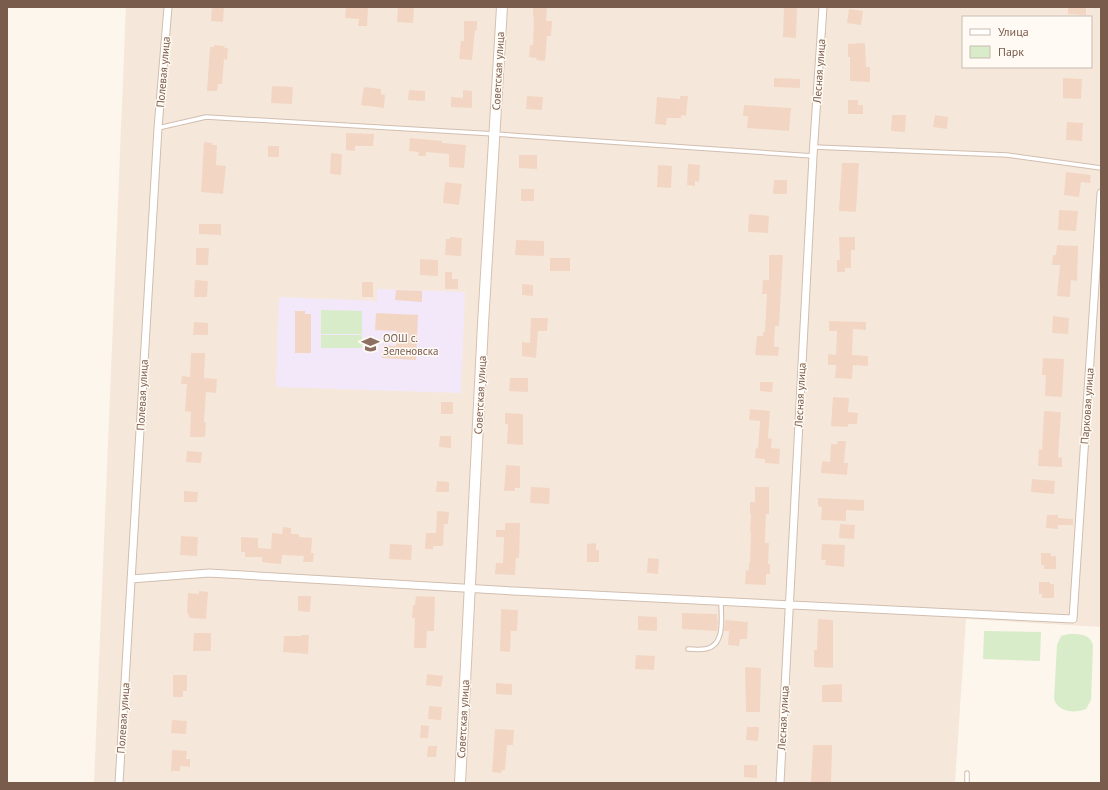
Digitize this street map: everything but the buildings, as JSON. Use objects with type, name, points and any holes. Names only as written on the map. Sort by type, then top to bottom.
[{"type":"street","name":"Полевая улица","points":[[120,783],[158,128],[168,7]]},
{"type":"street","name":"Советская улица","points":[[460,783],[483,324],[502,7]]},
{"type":"street","name":"Лесная улица","points":[[780,783],[813,156],[823,7]]},
{"type":"street","name":"Парковая улица","points":[[789,604],[1073,619],[1101,193]]},
{"type":"street","points":[[131,579],[209,573],[789,604]]},
{"type":"lane","points":[[158,128],[206,117],[495,134],[813,156]]},
{"type":"lane","points":[[814,147],[1007,155],[1101,168]]},
{"type":"lane","points":[[688,649],[706,649],[718,641],[720,634],[721,601]]},
{"type":"lane","points":[[967,773],[967,783]]},
{"type":"shaded area","points":[[126,7],[1101,7],[1101,627],[966,619],[955,783],[94,783]]},
{"type":"shaded area","name":"ООШ с. Зеленовска","points":[[377,289],[465,292],[461,393],[276,387],[279,297],[377,301]]},
{"type":"green space","points":[[321,310],[362,311],[362,334],[321,334]]},
{"type":"green space","points":[[321,335],[362,335],[362,348],[321,348]]},
{"type":"green space","points":[[984,631],[1041,632],[1040,661],[983,659]]},
{"type":"green space","points":[[1069,634],[1087,637],[1092,642],[1093,646],[1091,700],[1086,709],[1081,711],[1067,711],[1059,707],[1054,699],[1057,645],[1061,636]]},
{"type":"place","name":"ООШ с. Зеленовска","points":[[370,344]]}]
